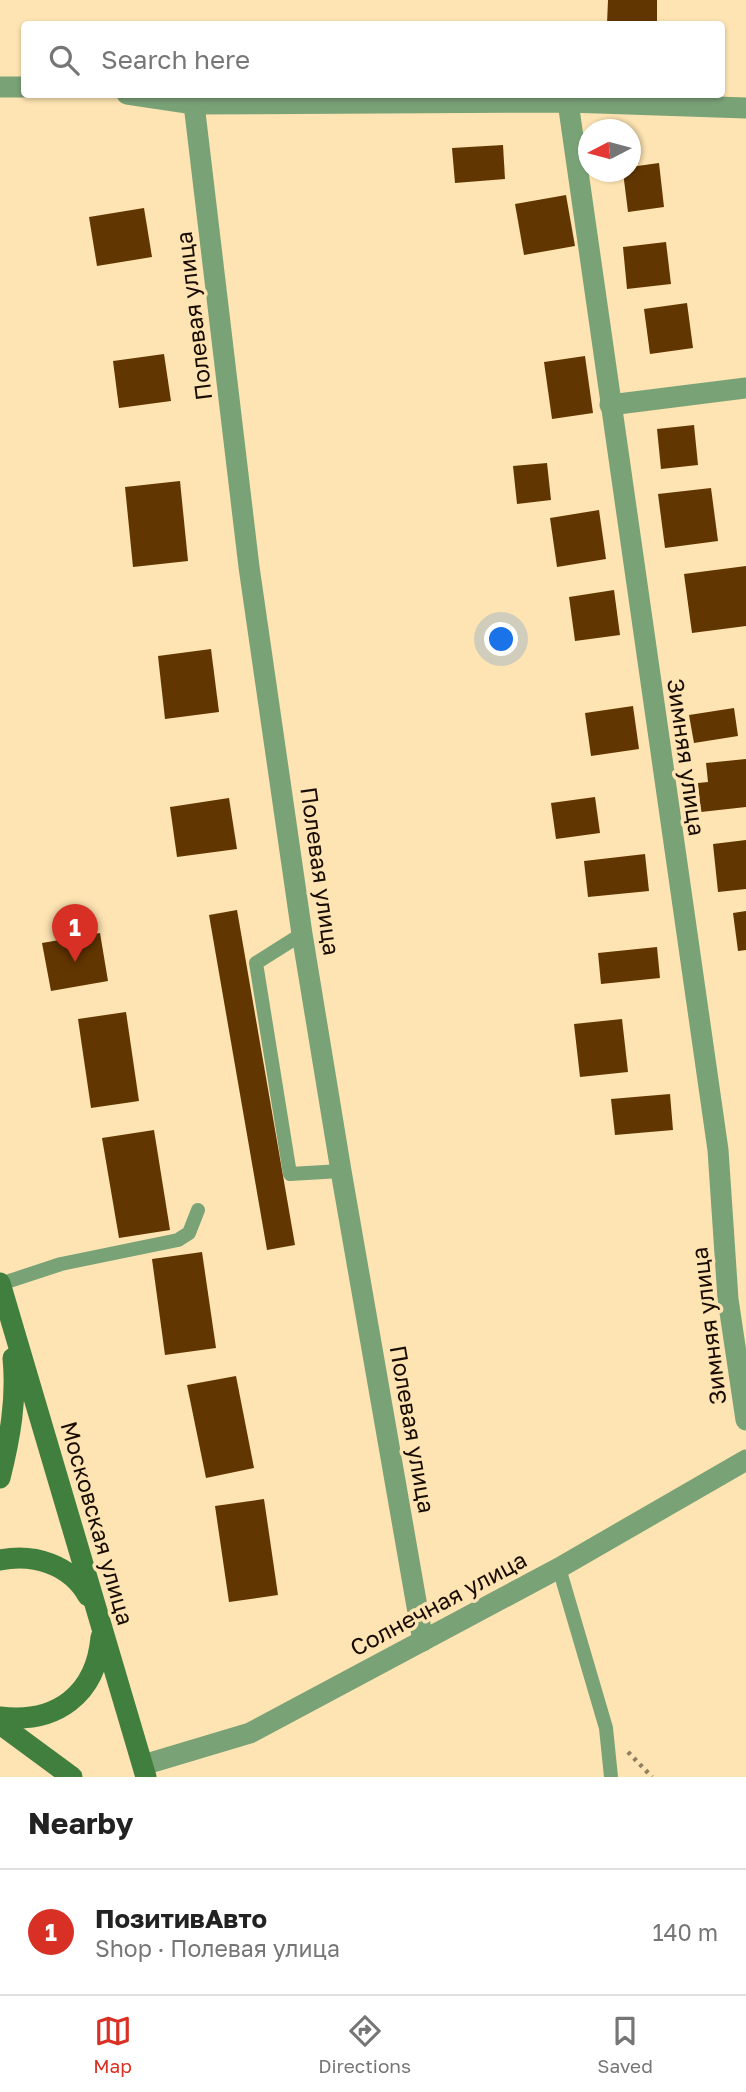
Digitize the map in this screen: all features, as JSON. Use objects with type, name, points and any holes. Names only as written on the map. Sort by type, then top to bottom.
[{"type":"main road","points":[[0,1283],[11,1337],[15,1377],[13,1418],[0,1478]]},
{"type":"main road","name":"Московская улица","points":[[0,1283],[144,1771]]},
{"type":"main road","points":[[0,1560],[13,1557],[33,1558],[52,1564],[69,1574],[84,1589],[98,1617],[101,1638],[98,1659],[90,1678],[77,1695],[61,1708],[42,1716],[20,1719],[0,1717]]},
{"type":"main road","points":[[0,1724],[72,1777]]},
{"type":"street","points":[[0,88],[21,87]]},
{"type":"street","points":[[154,98],[194,104],[568,102],[746,107]]},
{"type":"street","name":"Зимняя улица","points":[[568,102],[718,1150],[728,1299],[746,1420]]},
{"type":"street","name":"Полевая улица","points":[[194,104],[249,567],[302,934],[423,1641]]},
{"type":"street","points":[[610,405],[746,388]]},
{"type":"street","name":"Солнечная улица","points":[[144,1771],[250,1733],[559,1568],[746,1460]]},
{"type":"lane","points":[[302,934],[256,963],[290,1174],[341,1171]]},
{"type":"lane","points":[[0,1283],[61,1264],[178,1240],[189,1233],[198,1210]]},
{"type":"lane","points":[[559,1568],[606,1728],[611,1777]]},
{"type":"building","points":[[608,0],[657,0],[657,21],[607,21]]},
{"type":"building","points":[[503,145],[505,179],[455,183],[452,148]]},
{"type":"building","points":[[659,163],[664,207],[628,212],[624,182],[641,182],[641,165]]},
{"type":"building","points":[[566,195],[575,246],[524,255],[515,204]]},
{"type":"building","points":[[144,208],[152,257],[97,266],[89,217]]},
{"type":"building","points":[[666,242],[671,284],[627,289],[623,247]]},
{"type":"building","points":[[687,303],[693,348],[650,354],[644,309]]},
{"type":"building","points":[[164,354],[171,401],[119,408],[113,361]]},
{"type":"building","points":[[585,356],[593,413],[552,419],[544,362]]},
{"type":"building","points":[[694,425],[698,465],[661,469],[657,429]]},
{"type":"building","points":[[547,463],[551,500],[517,504],[513,466]]},
{"type":"building","points":[[180,481],[188,561],[133,567],[125,487]]},
{"type":"building","points":[[711,488],[718,541],[665,548],[658,494]]},
{"type":"building","points":[[599,510],[606,559],[557,567],[550,518]]},
{"type":"building","points":[[746,566],[746,626],[692,633],[684,574]]},
{"type":"building","points":[[614,590],[620,635],[575,641],[569,597]]},
{"type":"building","points":[[211,649],[219,712],[165,719],[158,656]]},
{"type":"building","points":[[633,706],[639,749],[591,756],[585,713]]},
{"type":"building","points":[[734,708],[738,736],[694,743],[689,715]]},
{"type":"building","points":[[746,759],[746,807],[701,812],[698,783],[708,782],[706,763]]},
{"type":"building","points":[[595,797],[600,833],[556,839],[551,803]]},
{"type":"building","points":[[229,798],[237,849],[177,857],[170,807]]},
{"type":"building","points":[[746,840],[746,889],[718,892],[713,844]]},
{"type":"building","points":[[645,854],[649,891],[588,897],[584,861]]},
{"type":"building","points":[[237,910],[295,1245],[267,1250],[209,915]]},
{"type":"building","points":[[746,911],[746,950],[738,951],[733,913]]},
{"type":"building","points":[[100,933],[108,981],[51,991],[42,943]]},
{"type":"building","points":[[657,947],[660,978],[601,984],[598,953]]},
{"type":"building","points":[[126,1012],[139,1101],[91,1108],[78,1019]]},
{"type":"building","points":[[622,1019],[628,1072],[580,1077],[574,1024]]},
{"type":"building","points":[[670,1094],[673,1130],[615,1135],[611,1099]]},
{"type":"building","points":[[154,1130],[170,1230],[119,1238],[102,1138]]},
{"type":"building","points":[[202,1252],[216,1348],[165,1355],[152,1259]]},
{"type":"building","points":[[236,1376],[254,1468],[206,1478],[187,1385]]},
{"type":"building","points":[[264,1499],[278,1595],[229,1602],[215,1506]]},
{"type":"place","name":"ПозитивАвто","points":[[75,962]]}]
